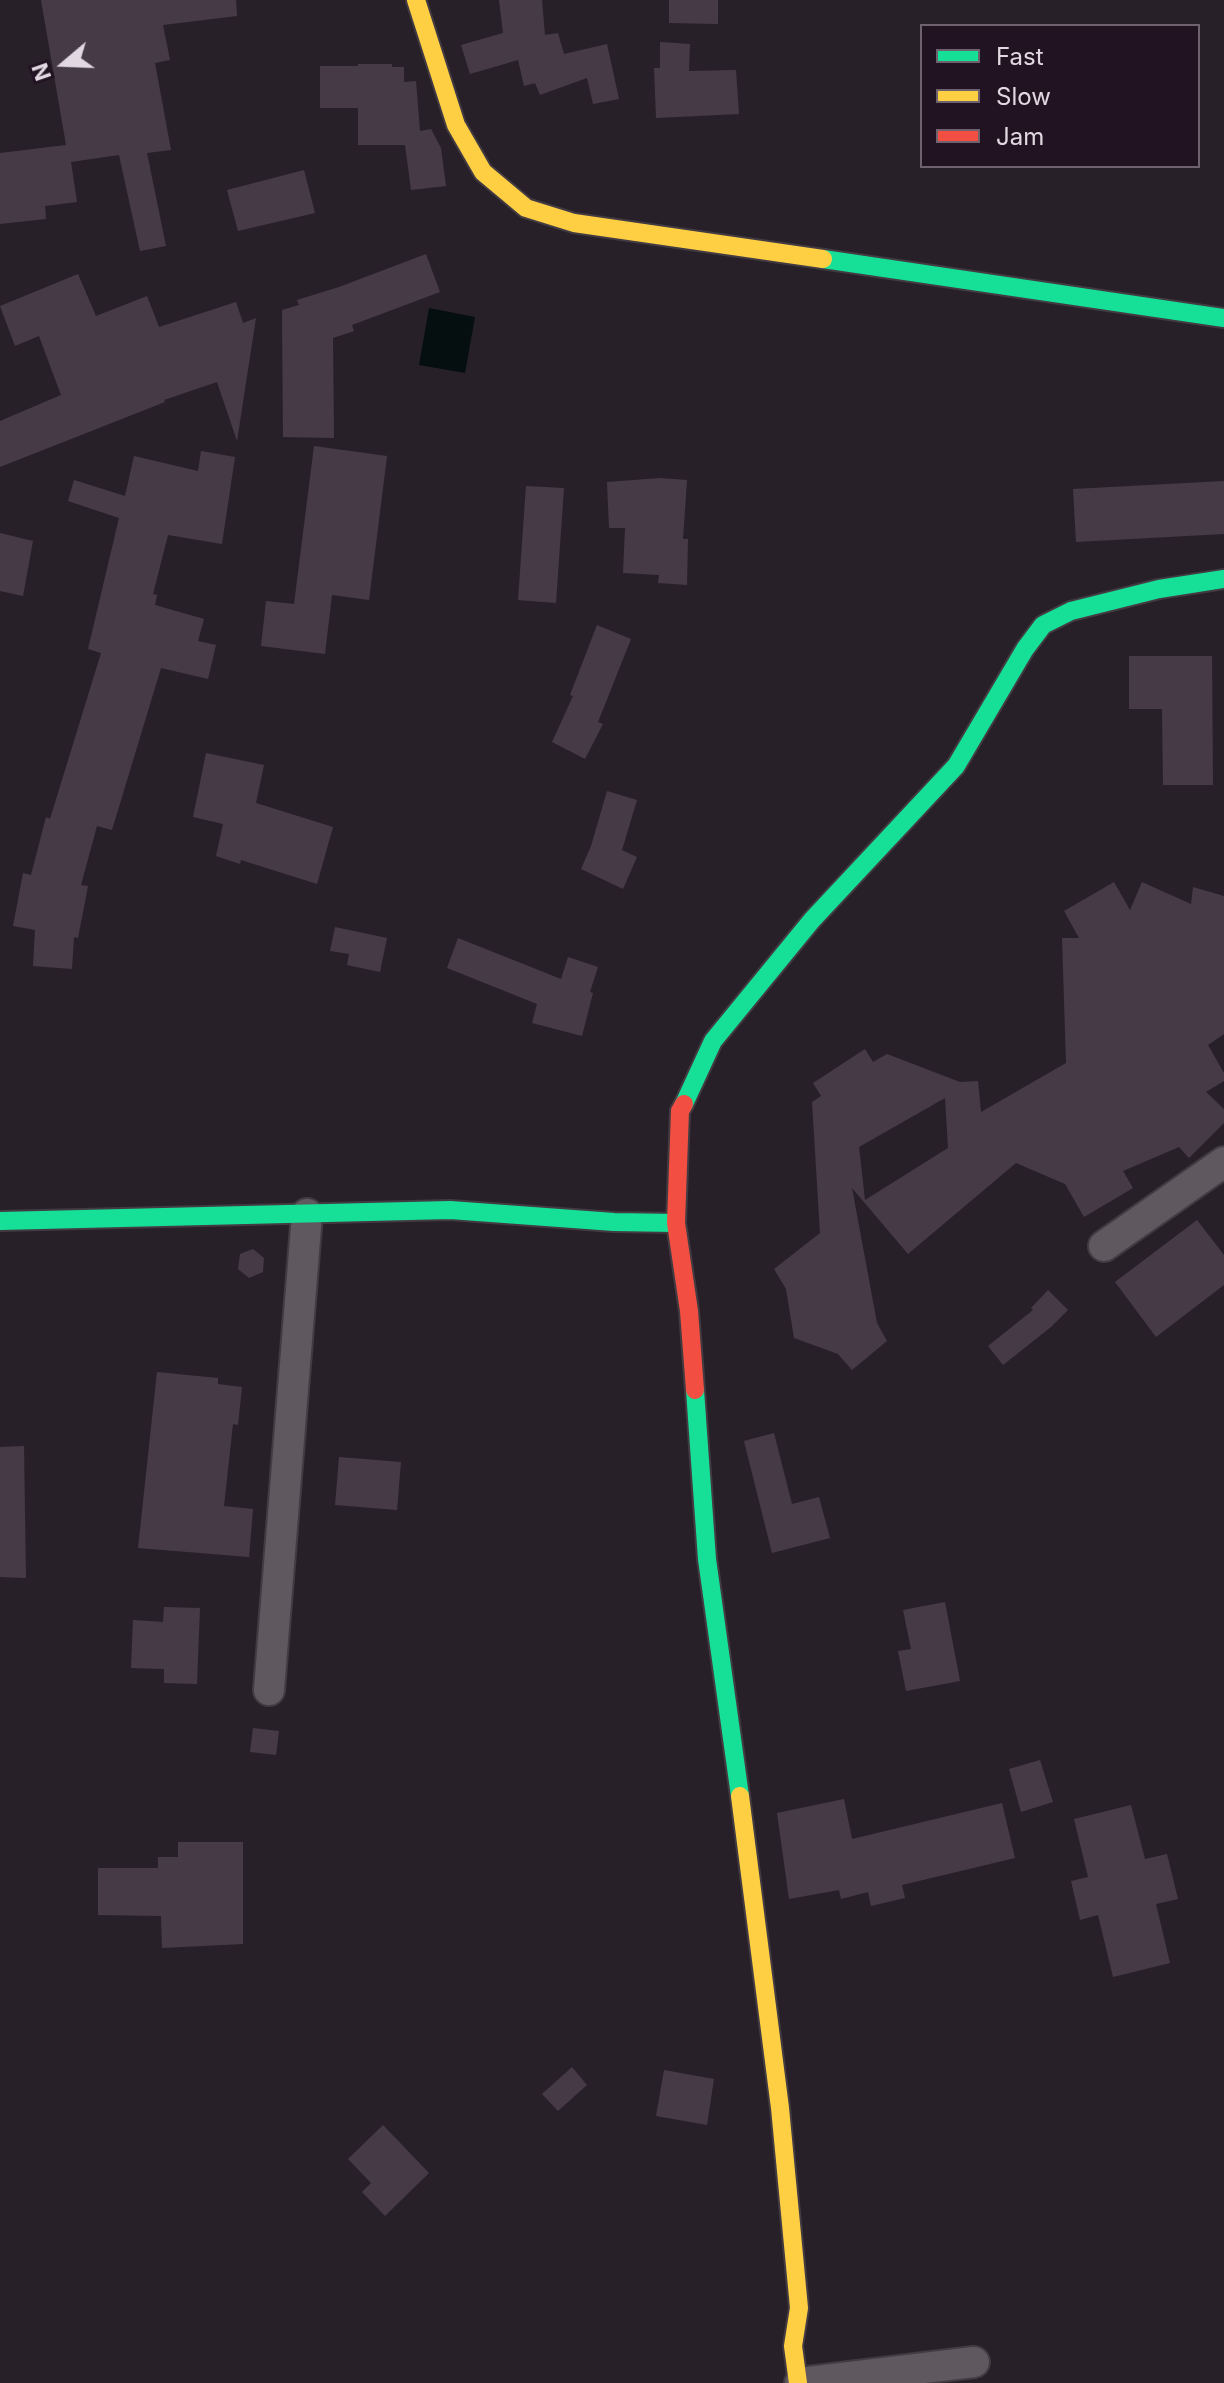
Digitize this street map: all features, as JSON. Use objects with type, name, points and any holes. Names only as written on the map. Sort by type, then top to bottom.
[{"type":"street","points":[[416,0],[456,125],[483,172],[526,208],[574,223],[1224,318]]},
{"type":"street","points":[[974,2362],[799,2383],[793,2346],[799,2308],[780,2108],[756,1908],[707,1559],[689,1311],[676,1223],[680,1111],[713,1041],[812,920],[956,766],[1025,649],[1043,625],[1071,611],[1159,589],[1224,579]]},
{"type":"street","points":[[1104,1246],[1224,1162]]},
{"type":"street","points":[[0,1221],[450,1210],[614,1222],[676,1223]]},
{"type":"street","points":[[269,1690],[307,1214]]},
{"type":"shaded area","points":[[429,308],[475,317],[465,373],[419,365]]},
{"type":"building","points":[[41,0],[236,0],[237,16],[163,25],[170,60],[155,63],[171,150],[147,153],[166,246],[140,251],[119,155],[71,162],[77,202],[45,206],[46,219],[0,224],[0,153],[66,145]]},
{"type":"building","points":[[499,0],[542,0],[545,35],[558,33],[564,54],[607,44],[619,99],[593,104],[587,78],[540,95],[535,83],[524,86],[518,60],[470,74],[461,45],[503,33]]},
{"type":"building","points":[[669,0],[718,0],[718,24],[669,23]]},
{"type":"building","points":[[660,42],[690,44],[689,71],[736,70],[739,114],[656,118],[654,68],[660,68]]},
{"type":"building","points":[[358,64],[404,67],[404,82],[416,81],[420,131],[431,129],[441,148],[446,186],[411,190],[405,145],[358,145],[358,108],[320,108],[320,66]]},
{"type":"building","points":[[304,170],[315,213],[238,231],[227,190]]},
{"type":"building","points":[[426,254],[440,292],[352,325],[354,331],[333,338],[334,438],[283,437],[282,310],[299,305],[297,300]]},
{"type":"building","points":[[78,274],[96,316],[147,296],[159,327],[236,302],[243,323],[256,318],[237,441],[217,382],[164,400],[0,467],[0,421],[61,395],[39,336],[15,346],[0,306]]},
{"type":"building","points":[[314,446],[387,456],[369,600],[332,595],[325,654],[261,646],[266,601],[294,604]]},
{"type":"building","points":[[201,451],[235,457],[222,544],[168,535],[153,594],[157,595],[155,605],[204,619],[198,641],[216,645],[208,679],[161,668],[112,830],[97,826],[81,885],[88,886],[78,938],[74,937],[72,969],[33,966],[35,930],[13,926],[23,873],[31,875],[46,817],[50,819],[101,653],[88,649],[119,518],[68,501],[74,480],[125,496],[134,456],[198,471]]},
{"type":"building","points":[[660,478],[687,480],[683,539],[688,539],[687,585],[658,583],[659,575],[623,573],[625,528],[609,528],[607,482]]},
{"type":"building","points":[[1224,481],[1224,534],[1076,542],[1073,489]]},
{"type":"building","points":[[526,486],[564,488],[556,603],[518,600]]},
{"type":"building","points":[[0,533],[33,541],[23,596],[0,591]]},
{"type":"building","points":[[597,625],[631,639],[598,722],[603,724],[585,759],[552,742],[573,696],[570,695]]},
{"type":"building","points":[[1129,656],[1212,656],[1213,785],[1163,785],[1162,709],[1129,709]]},
{"type":"building","points":[[206,753],[264,765],[256,803],[333,827],[317,884],[241,860],[240,864],[216,856],[223,824],[193,817]]},
{"type":"building","points":[[607,791],[637,800],[622,850],[637,857],[623,889],[581,869]]},
{"type":"building","points":[[1114,882],[1130,910],[1142,882],[1191,904],[1193,887],[1224,896],[1224,1034],[1208,1045],[1224,1073],[1224,1081],[1206,1092],[1224,1109],[1224,1123],[1189,1158],[1179,1147],[1123,1171],[1133,1188],[1084,1217],[1065,1184],[1016,1163],[908,1254],[852,1188],[877,1323],[887,1341],[852,1370],[838,1354],[794,1338],[786,1289],[774,1269],[820,1233],[812,1102],[821,1096],[813,1083],[865,1049],[873,1062],[887,1054],[960,1082],[978,1081],[981,1112],[1066,1063],[1062,938],[1079,938],[1064,911]],"holes":[[[945,1098],[948,1148],[865,1200],[859,1147]]]},
{"type":"building","points":[[335,927],[387,938],[380,972],[347,965],[349,954],[330,951]]},
{"type":"building","points":[[458,938],[561,979],[568,957],[598,967],[582,1036],[532,1023],[537,1004],[447,968]]},
{"type":"building","points":[[1197,1220],[1224,1255],[1224,1285],[1156,1337],[1115,1282]]},
{"type":"building","points":[[253,1249],[264,1258],[263,1272],[249,1278],[238,1269],[240,1254]]},
{"type":"building","points":[[1048,1290],[1068,1310],[1003,1365],[988,1346],[1033,1310],[1031,1308]]},
{"type":"building","points":[[157,1372],[218,1378],[218,1384],[242,1387],[238,1425],[233,1424],[224,1506],[253,1509],[249,1557],[138,1548]]},
{"type":"building","points":[[774,1433],[792,1504],[819,1497],[830,1538],[772,1553],[744,1441]]},
{"type":"building","points":[[24,1446],[26,1578],[0,1577],[0,1447]]},
{"type":"building","points":[[339,1457],[401,1462],[397,1510],[335,1505]]},
{"type":"building","points":[[945,1602],[960,1681],[906,1691],[898,1651],[911,1649],[903,1610]]},
{"type":"building","points":[[164,1607],[200,1608],[197,1684],[164,1683],[164,1669],[131,1668],[133,1620],[163,1622]]},
{"type":"building","points":[[253,1728],[279,1731],[276,1755],[250,1752]]},
{"type":"building","points":[[1040,1760],[1053,1802],[1021,1812],[1009,1769]]},
{"type":"building","points":[[844,1799],[852,1839],[1002,1803],[1015,1858],[902,1885],[905,1898],[871,1906],[868,1892],[841,1899],[839,1890],[789,1899],[777,1813]]},
{"type":"building","points":[[1131,1805],[1145,1859],[1167,1854],[1178,1899],[1156,1904],[1170,1963],[1113,1977],[1098,1915],[1080,1920],[1071,1881],[1088,1877],[1074,1819]]},
{"type":"building","points":[[178,1842],[243,1842],[243,1944],[162,1948],[161,1916],[98,1915],[98,1868],[158,1868],[158,1857],[178,1857]]},
{"type":"building","points":[[572,2067],[587,2085],[558,2111],[542,2094]]},
{"type":"building","points":[[664,2070],[714,2079],[707,2125],[656,2116]]},
{"type":"building","points":[[383,2125],[429,2173],[385,2216],[362,2192],[371,2183],[348,2159]]},
{"type":"traffic: fast","points":[[823,259],[1224,318]]},
{"type":"traffic: fast","points":[[684,1104],[713,1041],[812,920],[956,766],[1025,649],[1043,625],[1071,611],[1159,589],[1224,579]]},
{"type":"traffic: fast","points":[[0,1221],[450,1210],[614,1222],[676,1223]]},
{"type":"traffic: fast","points":[[695,1390],[707,1559],[740,1796]]},
{"type":"traffic: slow","points":[[416,0],[456,125],[483,172],[526,208],[574,223],[823,259]]},
{"type":"traffic: slow","points":[[740,1796],[780,2108],[799,2308],[793,2346],[798,2383]]},
{"type":"traffic: jam","points":[[684,1104],[680,1111],[676,1223],[689,1311],[695,1390]]}]
